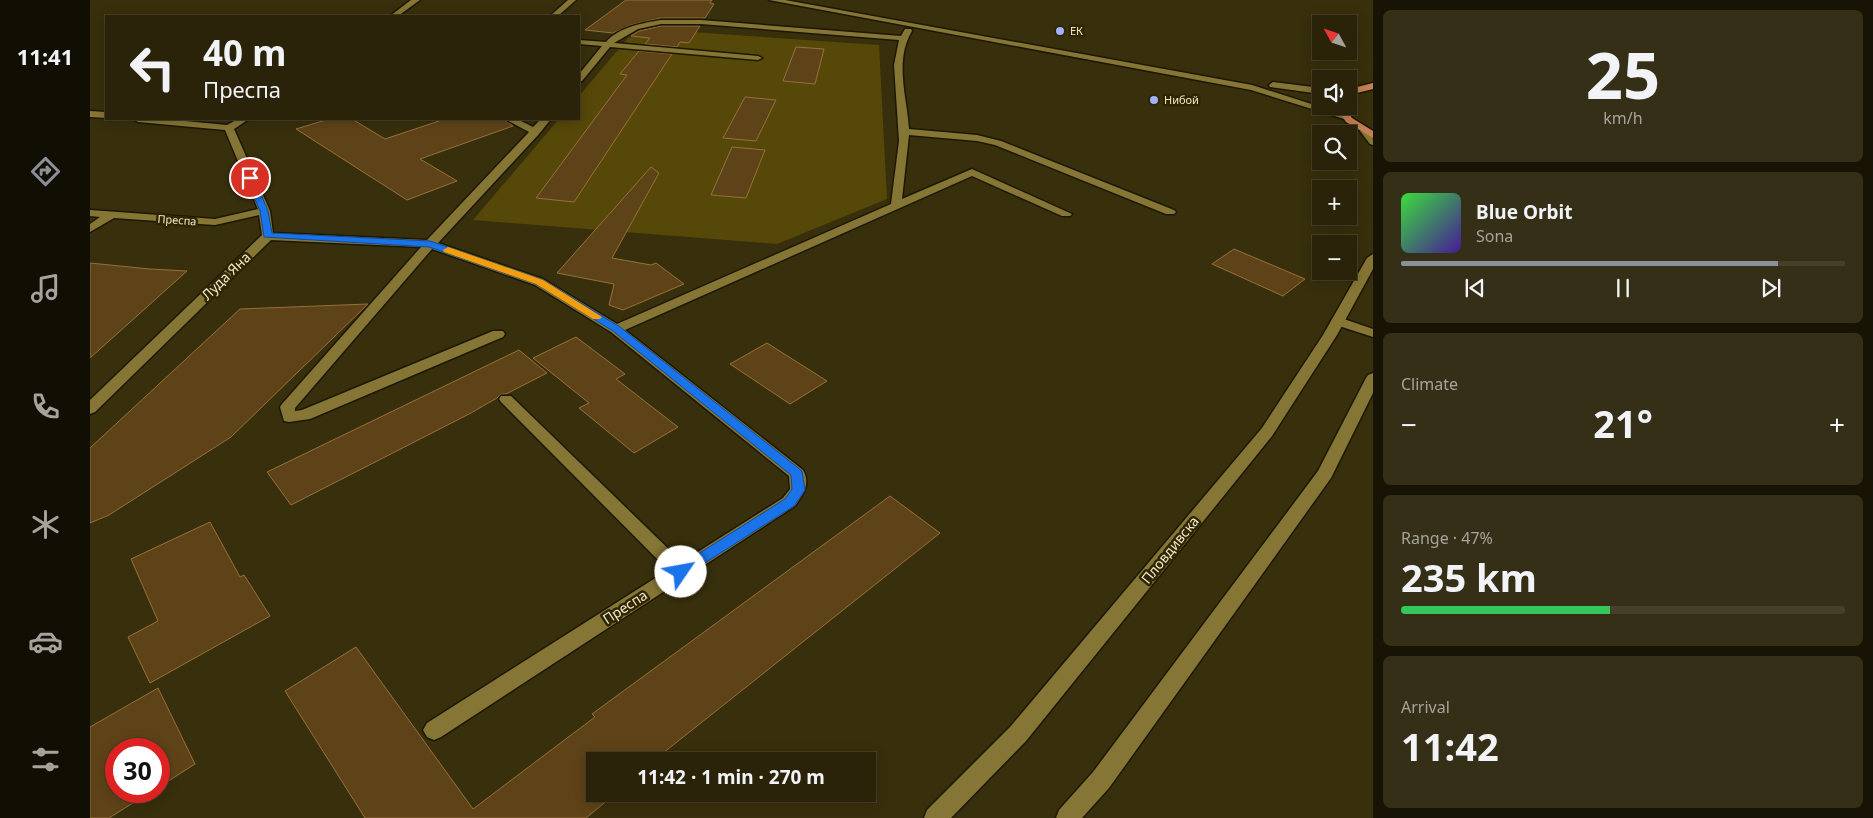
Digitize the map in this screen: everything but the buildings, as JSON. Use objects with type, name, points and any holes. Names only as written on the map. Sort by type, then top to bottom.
[{"type":"main road","points":[[1357,90],[1373,86]]},
{"type":"main road","points":[[1344,116],[1369,133]]},
{"type":"street","points":[[395,15],[416,0]]},
{"type":"street","points":[[555,15],[572,0]]},
{"type":"street","points":[[773,0],[915,22],[1256,82],[1312,90]]},
{"type":"street","points":[[820,0],[915,22],[1252,88],[1344,116]]},
{"type":"street","points":[[580,78],[612,40],[636,27],[680,21],[901,38]]},
{"type":"street","points":[[896,205],[904,132],[898,81],[901,38],[915,22]]},
{"type":"street","points":[[580,42],[606,46],[758,58]]},
{"type":"street","points":[[90,114],[105,116]]},
{"type":"street","points":[[148,120],[229,128],[242,120]]},
{"type":"street","points":[[512,120],[536,132]]},
{"type":"street","points":[[498,334],[304,415],[288,417],[287,406],[430,244],[545,120]]},
{"type":"street","points":[[229,128],[264,211],[268,236]]},
{"type":"street","points":[[904,132],[977,138],[998,143],[1170,212]]},
{"type":"street","points":[[1369,133],[1373,142]]},
{"type":"street","points":[[616,329],[972,172],[1066,214]]},
{"type":"street","name":"Преспа","points":[[90,213],[215,222],[264,211]]},
{"type":"street","points":[[90,229],[111,215]]},
{"type":"street","name":"Преспа","points":[[268,236],[430,244],[539,282],[616,329],[797,474],[798,490],[789,502],[434,730]]},
{"type":"street","name":"Луда Яна","points":[[90,409],[268,236]]},
{"type":"street","name":"Пловдивска","points":[[935,818],[1018,734],[1267,432],[1338,321],[1373,258]]},
{"type":"street","points":[[1338,321],[1373,333]]},
{"type":"street","points":[[1067,818],[1101,780],[1325,474],[1373,378]]},
{"type":"street","points":[[506,399],[681,572]]},
{"type":"shaded area","points":[[648,29],[879,45],[887,199],[777,244],[473,220],[558,120],[580,120],[580,95],[628,38]]},
{"type":"slow traffic","points":[[448,250],[539,282],[597,317]]},
{"type":"place","name":"ЕК","points":[[1060,31]]},
{"type":"place","name":"Нибой","points":[[1154,100]]},
{"type":"route","points":[[250,178],[264,211],[268,236],[430,244],[539,282],[616,329],[797,474],[798,490],[789,502],[681,572]]}]
